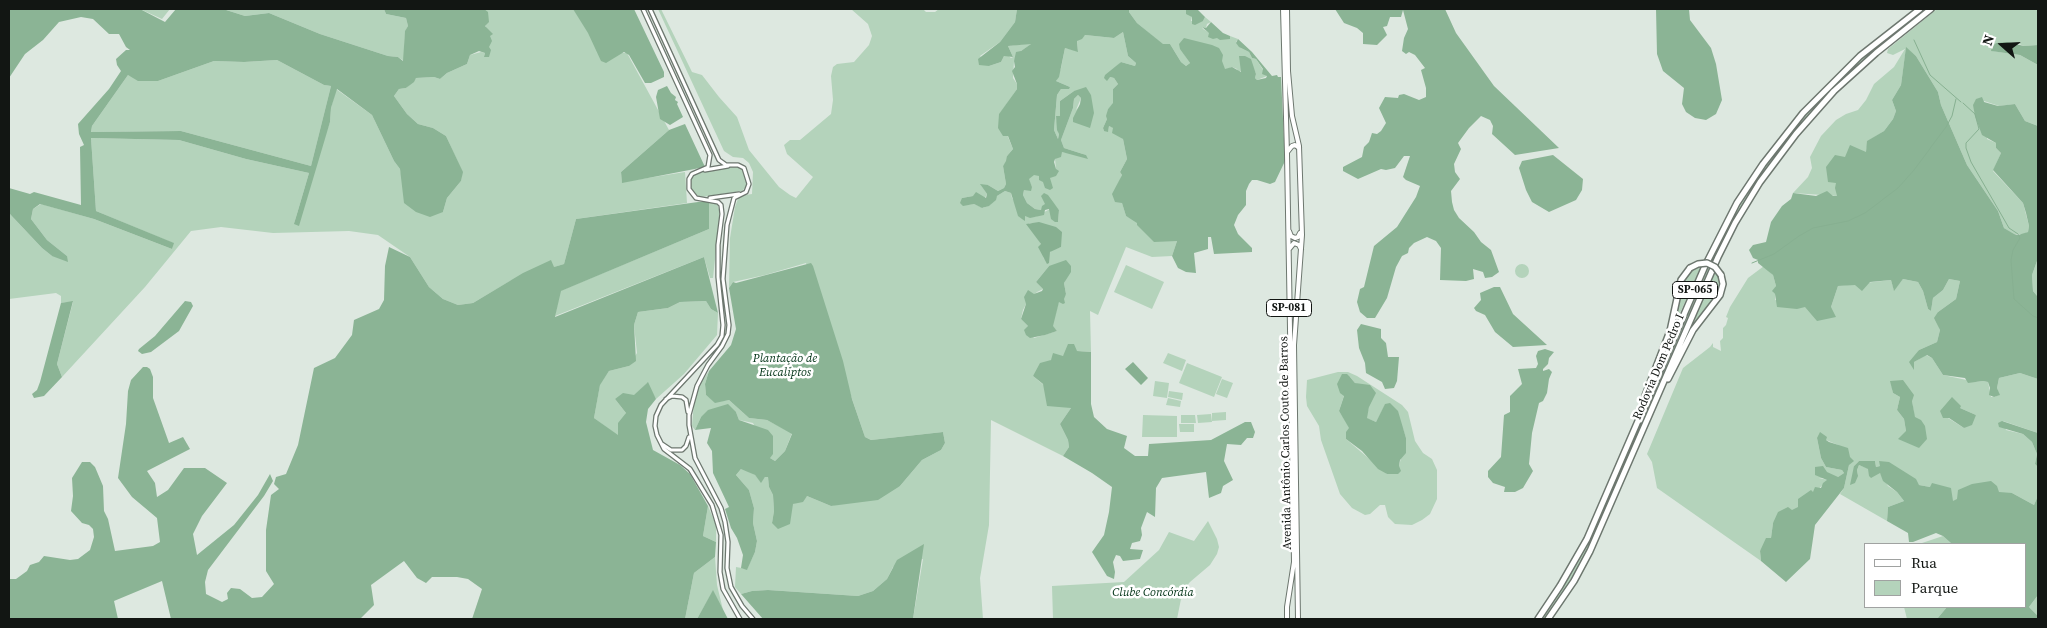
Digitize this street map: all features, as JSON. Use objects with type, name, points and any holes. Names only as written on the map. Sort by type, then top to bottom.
[{"type":"highway","name":"Rodovia Dom Pedro I","points":[[1538,619],[1555,596],[1584,545],[1716,243],[1755,176],[1786,133],[1827,88],[1860,56],[1920,9]]},
{"type":"highway","name":"Rodovia Dom Pedro I","points":[[1548,619],[1574,581],[1590,551],[1723,246],[1768,171],[1801,127],[1841,84],[1876,53],[1932,9]]},
{"type":"highway","points":[[1628,447],[1638,413],[1670,331],[1681,280],[1690,268],[1698,264],[1707,263],[1715,267],[1722,275],[1723,284],[1720,295],[1689,336],[1644,426]]},
{"type":"main road","points":[[643,9],[710,155],[710,163],[704,170]]},
{"type":"main road","points":[[650,9],[716,155],[722,164],[729,166]]},
{"type":"main road","name":"Avenida Antônio Carlos Couto de Barros","points":[[1283,9],[1294,562],[1287,607]]},
{"type":"main road","name":"Avenida Antônio Carlos Couto de Barros","points":[[1287,9],[1288,71],[1292,116],[1300,151],[1301,249],[1294,342],[1298,609]]},
{"type":"main road","points":[[1287,154],[1292,146],[1298,147],[1300,151]]},
{"type":"main road","points":[[729,166],[742,166],[747,172],[749,187],[746,192],[705,199],[693,196],[688,184],[692,174],[729,166]]},
{"type":"main road","points":[[689,415],[693,396],[702,375],[728,334],[724,258],[730,209],[734,198],[740,194]]},
{"type":"main road","points":[[705,199],[718,202],[722,209],[718,277],[723,331],[717,345],[665,400],[656,416],[655,426],[662,444],[670,454],[690,469],[712,505],[721,534],[720,564],[723,589],[740,619]]},
{"type":"main road","points":[[1288,227],[1291,236],[1295,238],[1299,236],[1301,226]]},
{"type":"main road","points":[[1289,249],[1294,243],[1299,245],[1301,249]]},
{"type":"main road","points":[[665,400],[672,396],[682,397],[688,404],[690,434],[695,458],[721,508],[725,522],[728,542],[727,568],[731,587],[742,606],[753,619]]},
{"type":"main road","points":[[662,444],[671,450],[682,450],[687,444],[690,434]]},
{"type":"main road","points":[[1287,607],[1292,606],[1298,609]]},
{"type":"main road","name":"SP-081","points":[[1287,607],[1287,619]]},
{"type":"main road","name":"SP-081","points":[[1298,609],[1298,619]]},
{"type":"green space","points":[[9,9],[140,9],[165,22],[176,9],[223,9],[245,16],[269,13],[320,34],[388,56],[398,57],[403,61],[405,31],[408,26],[406,18],[386,14],[384,9],[484,9],[488,12],[489,22],[485,26],[493,34],[490,36],[492,41],[489,47],[491,50],[489,57],[484,57],[485,53],[479,51],[470,55],[467,64],[447,73],[440,79],[434,77],[416,78],[406,88],[399,89],[394,96],[407,114],[418,124],[433,128],[446,136],[463,172],[461,181],[447,198],[443,212],[430,217],[416,212],[404,203],[400,169],[394,161],[372,115],[337,89],[331,108],[330,122],[299,226],[294,224],[309,173],[246,159],[179,140],[91,138],[96,211],[174,243],[172,249],[94,219],[40,204],[33,209],[31,219],[47,240],[67,256],[68,262],[52,256],[42,248],[9,213],[9,188],[30,194],[34,192],[81,205],[80,147],[84,145],[79,134],[78,124],[109,89],[121,71],[116,59],[126,50],[130,50],[126,47],[119,34],[109,34],[93,19],[81,17],[59,22],[43,40],[25,54],[9,78]],"holes":[[[277,60],[324,85],[331,86],[311,166],[181,131],[91,132],[92,126],[128,75],[138,81],[158,81],[214,61]]]},
{"type":"green space","points":[[140,9],[170,9],[162,19]]},
{"type":"green space","points":[[223,9],[384,9],[386,14],[406,18],[408,26],[405,32],[404,61],[398,57],[388,56],[320,34],[269,13],[245,16]]},
{"type":"green space","points":[[484,9],[573,9],[620,53],[627,53],[669,130],[621,172],[622,182],[685,172],[687,203],[576,219],[564,264],[510,281],[473,303],[458,305],[443,299],[429,287],[410,257],[378,235],[349,231],[273,233],[221,227],[191,231],[145,287],[62,377],[57,364],[73,302],[61,303],[61,296],[56,293],[9,299],[9,213],[52,256],[67,256],[47,240],[31,219],[33,209],[41,204],[94,219],[172,249],[173,243],[96,211],[91,138],[179,140],[246,159],[309,173],[294,224],[330,122],[331,108],[336,89],[372,115],[394,161],[400,169],[403,183],[443,212],[447,198],[461,181],[462,171],[446,136],[433,128],[418,124],[407,114],[394,96],[399,89],[406,88],[416,78],[434,77],[440,79],[447,73],[467,64],[470,55],[481,52],[485,53],[484,57],[489,47],[490,36],[485,25],[487,17]]},
{"type":"green space","points":[[573,9],[634,9],[664,72],[664,77],[651,83],[645,83],[629,55],[624,52],[606,63],[601,61],[588,33]]},
{"type":"green space","points":[[658,9],[661,9],[692,72],[702,75],[737,117],[749,150],[779,187],[796,198],[813,177],[787,154],[784,145],[790,140],[800,140],[831,114],[833,100],[831,76],[833,67],[837,64],[854,62],[869,45],[872,36],[868,24],[851,9],[923,9],[926,12],[935,12],[939,9],[1017,9],[1015,22],[1000,42],[980,56],[989,66],[1001,62],[1004,56],[1013,57],[1008,46],[1033,43],[1021,51],[1014,61],[1013,78],[1017,84],[1017,89],[999,115],[1013,149],[1007,156],[1007,161],[1003,166],[1006,184],[1004,188],[998,191],[988,185],[981,185],[987,194],[985,198],[973,196],[962,198],[963,205],[974,204],[983,208],[990,205],[997,196],[1005,191],[1011,193],[1012,198],[1025,216],[1035,217],[1050,209],[1058,222],[1059,210],[1054,204],[1046,205],[1041,210],[1035,209],[1027,203],[1023,195],[1024,190],[1032,187],[1028,179],[1034,174],[1050,178],[1056,169],[1055,159],[1062,152],[1086,155],[1064,148],[1061,140],[1073,108],[1074,99],[1078,95],[1081,98],[1076,110],[1091,95],[1074,91],[1060,101],[1060,116],[1056,116],[1058,139],[1054,130],[1057,95],[1061,89],[1070,87],[1056,81],[1065,48],[1078,51],[1077,40],[1085,35],[1114,38],[1123,32],[1128,56],[1136,63],[1135,66],[1121,62],[1114,69],[1110,77],[1114,78],[1118,84],[1113,89],[1113,104],[1108,109],[1107,119],[1103,128],[1104,131],[1108,131],[1109,126],[1114,128],[1123,139],[1127,159],[1120,172],[1122,175],[1117,186],[1126,216],[1177,241],[1172,256],[1152,257],[1126,247],[1098,315],[1090,311],[1091,352],[1077,351],[1051,360],[1033,376],[1071,408],[1060,424],[1068,440],[1069,447],[1063,456],[991,420],[989,525],[980,578],[983,619],[913,619],[923,559],[893,567],[887,579],[873,591],[858,596],[768,590],[741,594],[735,587],[736,567],[747,569],[755,552],[757,541],[753,523],[754,508],[749,490],[736,475],[742,468],[755,475],[761,482],[768,476],[769,487],[773,495],[774,511],[772,523],[793,504],[807,496],[831,506],[900,486],[922,460],[941,450],[945,443],[943,432],[871,440],[865,437],[806,263],[733,282],[729,288],[730,238],[735,207],[739,196],[752,194],[753,172],[749,163],[743,158],[733,157],[724,151]],"holes":[[[1029,223],[1035,223],[1060,236],[1061,247],[1052,250],[1044,259],[1041,244]],[[1049,266],[1068,274],[1064,283],[1066,294],[1059,301],[1052,326],[1057,331],[1034,338],[1027,330],[1028,326],[1021,319],[1026,304],[1037,292],[1043,289],[1036,282]]]},
{"type":"green space","points":[[1017,9],[1129,9],[1137,23],[1163,44],[1170,44],[1181,62],[1186,66],[1190,63],[1180,49],[1179,44],[1184,38],[1219,48],[1223,55],[1222,61],[1225,69],[1232,67],[1241,72],[1239,56],[1245,56],[1251,59],[1256,74],[1255,78],[1257,80],[1266,78],[1267,76],[1262,74],[1263,69],[1256,59],[1252,58],[1249,52],[1239,47],[1236,43],[1238,39],[1252,52],[1272,76],[1277,75],[1281,77],[1285,161],[1275,182],[1270,184],[1252,180],[1246,191],[1246,205],[1238,215],[1234,225],[1238,234],[1252,248],[1252,252],[1214,254],[1211,237],[1208,237],[1208,249],[1194,253],[1196,273],[1186,272],[1178,268],[1172,256],[1177,241],[1154,242],[1137,223],[1126,216],[1122,203],[1115,202],[1112,194],[1122,175],[1120,172],[1127,159],[1123,139],[1112,133],[1113,128],[1109,126],[1108,132],[1104,131],[1103,128],[1107,119],[1108,109],[1113,103],[1113,89],[1118,84],[1114,78],[1110,77],[1107,81],[1104,78],[1121,62],[1135,66],[1136,63],[1128,56],[1123,32],[1114,38],[1085,35],[1077,41],[1078,52],[1065,48],[1059,77],[1056,81],[1070,87],[1069,89],[1061,89],[1057,95],[1054,130],[1058,139],[1056,116],[1060,116],[1060,101],[1074,91],[1086,87],[1091,95],[1094,113],[1090,128],[1073,122],[1080,104],[1081,98],[1078,95],[1074,99],[1073,108],[1061,140],[1064,148],[1086,155],[1088,159],[1062,152],[1061,157],[1055,159],[1054,162],[1056,169],[1059,171],[1056,176],[1050,178],[1053,188],[1050,190],[1045,188],[1043,182],[1039,180],[1039,176],[1034,175],[1029,179],[1032,187],[1031,191],[1024,190],[1023,195],[1027,203],[1035,209],[1041,210],[1045,204],[1041,196],[1044,193],[1048,195],[1059,210],[1058,222],[1051,219],[1049,209],[1045,210],[1044,215],[1030,218],[1025,216],[1025,221],[1018,216],[1011,193],[1005,191],[997,196],[996,200],[989,206],[982,208],[974,204],[963,206],[960,203],[962,198],[973,196],[976,192],[986,198],[987,194],[980,184],[988,185],[998,191],[1004,188],[1006,184],[1003,166],[1007,156],[1013,149],[1008,136],[1003,136],[998,128],[999,114],[1017,89],[1012,71],[1015,67],[1016,52],[1031,44],[1008,46],[1013,57],[1004,56],[1001,62],[989,66],[979,65],[978,59],[1000,42],[1015,22]]},
{"type":"green space","points":[[1129,9],[1187,9],[1192,17],[1191,21],[1203,21],[1205,17],[1211,22],[1207,24],[1206,28],[1202,27],[1203,29],[1217,37],[1230,39],[1230,36],[1238,39],[1236,42],[1241,48],[1249,52],[1252,58],[1256,59],[1267,76],[1257,80],[1253,67],[1238,72],[1237,69],[1232,67],[1225,70],[1184,54],[1190,63],[1186,66],[1181,62],[1170,44],[1163,45],[1137,23]]},
{"type":"green space","points":[[1186,9],[1197,9],[1205,17],[1203,21],[1195,25],[1192,24],[1192,17],[1186,14]]},
{"type":"green space","points":[[1335,9],[1445,9],[1456,33],[1494,86],[1559,148],[1515,155],[1492,134],[1493,126],[1490,120],[1481,116],[1458,143],[1461,149],[1454,164],[1455,172],[1460,179],[1451,191],[1452,202],[1459,218],[1491,250],[1499,272],[1492,277],[1485,278],[1483,272],[1473,269],[1474,279],[1466,281],[1440,280],[1441,248],[1436,241],[1427,237],[1414,243],[1409,248],[1408,253],[1402,256],[1396,267],[1387,298],[1375,318],[1367,318],[1360,312],[1357,302],[1360,289],[1364,287],[1374,246],[1397,227],[1416,197],[1420,186],[1403,177],[1410,156],[1404,156],[1395,168],[1381,169],[1358,179],[1343,171],[1343,167],[1362,157],[1364,147],[1369,142],[1372,133],[1377,134],[1386,123],[1379,108],[1385,97],[1398,98],[1399,95],[1404,94],[1419,100],[1426,97],[1426,88],[1421,70],[1425,68],[1415,55],[1409,52],[1406,54],[1402,51],[1408,29],[1403,10],[1401,17],[1390,17],[1387,26],[1383,27],[1387,35],[1377,45],[1363,44],[1363,33],[1357,28],[1344,23]]},
{"type":"green space","points":[[1656,9],[1689,9],[1690,20],[1711,48],[1716,64],[1722,100],[1716,114],[1706,120],[1695,118],[1686,112],[1682,104],[1684,88],[1663,71],[1657,54]]},
{"type":"green space","points":[[1923,9],[1929,9],[1854,70],[1804,121],[1763,175],[1714,262],[1711,260],[1737,208],[1759,173],[1788,134],[1812,106],[1861,58]]},
{"type":"green space","points":[[1937,9],[2038,9],[2038,45],[2024,46],[2017,43],[1992,51],[2020,55],[2038,65],[2038,126],[2025,121],[2015,104],[1999,106],[1984,101],[1987,139],[1996,143],[1996,148],[2001,153],[1993,171],[2023,203],[2029,226],[2028,232],[2024,234],[2013,234],[2004,228],[1998,211],[1967,165],[1941,105],[1938,92],[1916,56],[1906,48],[1901,85],[1892,100],[1896,111],[1893,119],[1884,131],[1868,141],[1866,152],[1836,183],[1837,196],[1793,193],[1808,177],[1812,168],[1810,157],[1821,136],[1836,120],[1858,110],[1866,100],[1874,84],[1894,67],[1905,49],[1893,55],[1887,53],[1888,49]]},
{"type":"green space","points":[[1211,22],[1223,33],[1230,36],[1230,39],[1220,40],[1208,37],[1209,33],[1202,27],[1206,28]]},
{"type":"green space","points":[[2007,42],[2024,46],[2038,45],[2038,65],[2020,55],[1991,51],[1996,43]]},
{"type":"green space","points":[[1906,47],[1916,56],[1938,92],[1941,105],[1967,165],[1998,211],[2004,228],[2018,235],[2028,232],[2029,226],[2023,203],[1993,170],[2001,153],[1996,148],[1996,143],[1982,135],[1973,105],[1976,99],[1982,97],[1984,102],[1998,106],[2015,104],[2025,121],[2038,126],[2038,261],[2032,275],[2033,291],[2038,297],[2038,379],[2020,373],[1999,378],[1997,388],[2000,395],[1994,397],[1989,395],[1990,388],[1988,382],[1968,383],[1965,378],[1943,375],[1932,358],[1927,355],[1914,362],[1914,370],[1909,362],[1919,350],[1937,342],[1940,330],[1934,318],[1938,312],[1956,299],[1960,281],[1949,279],[1943,290],[1933,298],[1931,311],[1928,309],[1923,291],[1918,282],[1903,279],[1894,291],[1891,280],[1870,282],[1862,291],[1855,285],[1838,286],[1831,307],[1836,317],[1817,321],[1805,307],[1797,309],[1777,307],[1775,294],[1772,291],[1776,286],[1773,275],[1758,263],[1758,260],[1753,258],[1749,250],[1753,245],[1766,242],[1771,222],[1782,206],[1791,199],[1793,193],[1816,196],[1827,191],[1833,196],[1837,196],[1836,183],[1828,182],[1826,167],[1835,155],[1845,157],[1850,145],[1866,152],[1867,141],[1884,131],[1893,119],[1896,111],[1892,100],[1901,85]]},
{"type":"green space","points":[[277,60],[324,85],[331,86],[311,166],[181,131],[91,132],[92,126],[128,75],[158,81],[214,61]]},
{"type":"green space","points":[[667,86],[676,97],[675,100],[678,102],[677,104],[683,117],[670,125],[660,119],[656,97],[658,90]]},
{"type":"green space","points":[[685,124],[705,167],[622,183],[621,172],[669,130]]},
{"type":"green space","points":[[1553,155],[1583,179],[1582,190],[1576,200],[1549,212],[1532,202],[1519,168],[1522,161]]},
{"type":"green space","points":[[737,166],[742,168],[745,173],[748,185],[742,191],[701,197],[690,189],[690,182],[697,173]]},
{"type":"green space","points":[[709,202],[717,204],[720,212],[713,278],[710,278],[704,257],[555,316],[560,291],[709,229]]},
{"type":"green space","points":[[709,202],[709,229],[561,291],[555,317],[704,257],[718,313],[711,309],[706,301],[680,302],[668,308],[638,312],[634,325],[636,361],[629,366],[609,371],[600,385],[594,418],[618,435],[618,423],[626,413],[615,399],[623,393],[634,395],[648,382],[656,399],[648,409],[646,422],[653,450],[680,465],[690,474],[708,506],[703,536],[716,542],[715,557],[694,573],[685,619],[472,619],[482,589],[468,579],[457,577],[432,577],[426,583],[417,578],[404,561],[371,585],[374,605],[360,619],[171,619],[162,581],[114,601],[118,619],[9,619],[9,579],[16,579],[27,571],[30,565],[39,562],[44,556],[70,560],[78,559],[90,550],[94,537],[93,529],[89,525],[82,523],[71,511],[73,496],[72,478],[82,462],[90,462],[95,467],[103,486],[104,511],[108,519],[115,551],[153,546],[160,542],[157,518],[132,497],[118,478],[126,424],[128,391],[131,380],[143,367],[150,369],[153,377],[153,398],[169,443],[183,437],[190,449],[147,471],[155,483],[157,497],[168,490],[184,468],[205,468],[227,483],[202,516],[193,534],[197,555],[234,525],[258,495],[270,474],[273,481],[264,496],[208,570],[205,582],[206,594],[222,602],[228,599],[227,593],[231,588],[240,589],[252,598],[262,597],[274,584],[266,571],[266,530],[271,495],[279,489],[274,484],[276,477],[286,474],[298,445],[314,368],[335,358],[352,335],[354,320],[379,309],[384,300],[385,266],[389,247],[410,257],[429,287],[443,299],[458,305],[473,303],[523,273],[551,260],[554,267],[564,264],[576,219]]},
{"type":"green space","points":[[1066,260],[1071,266],[1071,272],[1064,283],[1065,303],[1059,302],[1053,326],[1057,331],[1030,338],[1024,330],[1028,326],[1021,319],[1026,304],[1024,297],[1028,290],[1034,294],[1042,291],[1043,289],[1036,282],[1049,266]]},
{"type":"green space","points":[[2037,261],[2038,297],[2033,291],[2032,275]]},
{"type":"green space","name":"Plantação de Eucaliptos","points":[[811,263],[843,361],[852,399],[865,437],[871,440],[943,432],[945,443],[941,450],[922,460],[900,486],[878,500],[831,506],[807,496],[803,502],[793,504],[790,524],[778,529],[772,523],[774,511],[773,495],[769,487],[768,477],[765,477],[761,483],[755,475],[741,469],[736,475],[749,490],[754,508],[753,523],[757,541],[755,552],[747,570],[741,568],[743,555],[725,509],[729,507],[713,473],[712,451],[707,443],[711,428],[695,430],[701,417],[708,410],[728,404],[736,412],[739,420],[768,430],[773,436],[773,454],[770,458],[775,461],[785,451],[792,434],[767,420],[749,418],[729,400],[715,403],[706,395],[705,384],[709,371],[731,345],[736,329],[729,288],[733,282],[736,283]]},
{"type":"green space","points":[[1519,264],[1525,264],[1529,271],[1525,278],[1519,278],[1515,274],[1515,268]]},
{"type":"green space","points":[[1126,265],[1164,282],[1152,309],[1114,292]]},
{"type":"green space","points":[[1702,265],[1670,336],[1685,277],[1691,269]]},
{"type":"green space","points":[[1708,266],[1711,267],[1595,538],[1564,592],[1545,619],[1541,619],[1561,590],[1591,536]]},
{"type":"green space","points":[[1764,266],[1773,275],[1776,286],[1773,292],[1775,300],[1805,307],[1831,307],[1838,286],[1891,280],[1894,290],[1903,279],[1918,282],[1923,291],[1928,309],[1931,311],[1933,298],[1943,290],[1949,279],[1960,281],[1956,299],[1938,312],[1937,322],[1940,330],[1937,342],[1919,350],[1914,362],[1926,355],[1932,358],[1943,375],[1976,382],[1988,382],[1991,397],[1999,395],[1997,388],[1999,378],[2020,373],[2038,379],[2038,433],[2003,421],[2006,430],[2023,434],[2032,442],[2037,454],[2035,464],[2038,467],[2038,496],[2034,505],[2012,493],[1953,502],[1930,487],[1919,485],[1880,466],[1876,467],[1875,461],[1859,461],[1854,466],[1858,476],[1857,470],[1859,465],[1880,473],[1888,486],[1897,492],[1904,501],[1888,507],[1887,521],[1840,494],[1844,488],[1849,465],[1838,445],[1817,438],[1821,458],[1826,467],[1842,470],[1844,473],[1838,477],[1819,478],[1828,480],[1799,507],[1773,523],[1771,538],[1760,551],[1761,561],[1657,488],[1652,462],[1647,454],[1683,368],[1713,343],[1713,347],[1721,351],[1720,341],[1723,338],[1723,328],[1728,318],[1726,317],[1748,278]],"holes":[[[1891,381],[1912,401],[1919,448],[1906,431],[1904,419],[1897,410],[1900,397],[1893,393]],[[1947,404],[1960,408],[1976,415],[1964,428],[1948,418]]]},
{"type":"green space","points":[[1715,270],[1719,275],[1721,285],[1719,292],[1683,343]]},
{"type":"green space","points":[[1494,287],[1500,287],[1513,314],[1547,345],[1513,347],[1495,332],[1485,315],[1474,308],[1481,300],[1480,293]]},
{"type":"green space","points":[[73,301],[57,364],[62,377],[44,396],[34,398],[32,394],[37,390],[40,382],[61,303]]},
{"type":"green space","points":[[185,301],[191,302],[193,306],[179,331],[151,352],[142,354],[138,351],[155,336]]},
{"type":"green space","points":[[706,301],[711,309],[718,313],[717,335],[684,374],[656,399],[647,383],[634,396],[615,399],[626,413],[618,436],[594,418],[600,384],[609,371],[629,366],[637,353],[634,325],[638,312],[668,308],[680,302]]},
{"type":"green space","points":[[1361,324],[1381,329],[1381,338],[1386,343],[1388,357],[1399,357],[1397,381],[1394,388],[1385,389],[1382,382],[1366,373],[1365,363],[1359,348],[1357,330]]},
{"type":"green space","points":[[1068,344],[1074,344],[1077,351],[1091,352],[1091,404],[1094,417],[1107,429],[1127,436],[1124,448],[1135,456],[1148,456],[1149,444],[1211,440],[1245,422],[1251,422],[1255,432],[1253,438],[1247,438],[1241,445],[1227,444],[1224,461],[1233,480],[1223,486],[1221,493],[1209,498],[1206,472],[1162,478],[1156,488],[1155,517],[1147,512],[1141,528],[1142,535],[1140,541],[1132,543],[1130,549],[1143,550],[1140,559],[1123,561],[1120,556],[1116,555],[1113,562],[1114,579],[1107,576],[1092,552],[1104,535],[1112,487],[1063,456],[1069,447],[1068,440],[1060,424],[1071,408],[1047,406],[1043,384],[1033,376],[1040,363],[1051,360],[1053,353],[1063,356]]},
{"type":"green space","points":[[1545,349],[1554,352],[1543,369],[1543,371],[1549,369],[1552,372],[1547,393],[1543,401],[1539,403],[1532,433],[1529,464],[1533,471],[1523,488],[1515,492],[1504,492],[1505,487],[1493,483],[1488,477],[1488,471],[1501,457],[1504,415],[1510,412],[1510,396],[1522,384],[1518,369],[1536,368],[1538,364],[1536,356],[1538,351]]},
{"type":"green space","points":[[1168,353],[1186,360],[1182,371],[1163,363]]},
{"type":"green space","points":[[1187,363],[1222,377],[1214,397],[1179,383]]},
{"type":"green space","points":[[709,371],[705,384],[706,395],[715,402],[729,400],[749,418],[767,420],[792,433],[785,451],[775,461],[770,458],[753,423],[739,420],[736,412],[701,417],[695,430],[692,426],[694,402],[700,384]]},
{"type":"green space","points":[[1338,372],[1348,372],[1402,405],[1408,412],[1415,441],[1423,453],[1432,459],[1437,470],[1437,499],[1430,514],[1412,525],[1395,524],[1388,517],[1385,505],[1380,505],[1370,514],[1365,515],[1352,508],[1340,494],[1321,440],[1319,426],[1307,406],[1307,380]],"holes":[[[1350,377],[1361,386],[1369,407],[1366,418],[1376,422],[1385,405],[1403,429],[1406,438],[1399,466],[1393,474],[1387,474],[1346,439],[1350,428],[1339,411]]]},
{"type":"green space","points":[[1342,374],[1347,374],[1355,383],[1370,385],[1376,393],[1369,407],[1367,418],[1376,422],[1385,404],[1390,403],[1398,411],[1406,438],[1406,453],[1400,460],[1399,466],[1401,471],[1398,474],[1387,474],[1378,469],[1362,451],[1346,439],[1346,432],[1349,428],[1339,411],[1344,396],[1340,393],[1337,384]]},
{"type":"green space","points":[[1222,379],[1233,383],[1227,398],[1216,394]]},
{"type":"green space","points":[[1903,380],[1914,395],[1912,401],[1915,417],[1921,420],[1925,426],[1927,439],[1919,448],[1898,439],[1906,431],[1904,419],[1897,410],[1900,397],[1893,393],[1890,381]]},
{"type":"green space","points":[[1155,381],[1169,383],[1167,398],[1153,396]]},
{"type":"green space","points":[[1169,391],[1183,393],[1182,400],[1168,397]]},
{"type":"green space","points":[[1952,397],[1961,406],[1960,408],[1976,415],[1972,425],[1964,428],[1949,418],[1943,418],[1940,411]]},
{"type":"green space","points":[[1168,398],[1181,401],[1180,407],[1166,405]]},
{"type":"green space","points":[[1226,412],[1226,420],[1212,421],[1212,413]]},
{"type":"green space","points":[[1211,414],[1212,422],[1198,423],[1197,415]]},
{"type":"green space","points":[[1143,415],[1177,416],[1177,437],[1142,437]]},
{"type":"green space","points":[[1181,415],[1195,415],[1196,423],[1181,423]]},
{"type":"green space","points":[[2002,421],[2038,433],[2038,467],[2035,464],[2037,454],[2032,442],[2023,434],[1999,427],[1998,423]]},
{"type":"green space","points":[[1179,424],[1194,424],[1194,432],[1180,432]]},
{"type":"green space","points":[[1820,432],[1827,437],[1826,440],[1829,442],[1848,448],[1850,457],[1854,461],[1849,465],[1844,488],[1815,525],[1810,559],[1786,582],[1761,561],[1760,551],[1766,538],[1771,538],[1773,523],[1778,512],[1788,507],[1792,510],[1798,507],[1798,499],[1811,490],[1813,492],[1815,487],[1821,488],[1827,480],[1815,475],[1815,467],[1823,466],[1827,472],[1838,477],[1844,473],[1842,470],[1826,467],[1821,458],[1817,438]]},
{"type":"green space","points":[[1859,461],[1875,461],[1876,467],[1880,466],[1879,461],[1889,462],[1916,479],[1919,485],[1930,487],[1932,483],[1951,488],[1953,501],[1957,499],[1958,490],[1972,484],[1991,481],[1997,486],[1999,492],[2012,493],[2034,505],[2038,496],[2038,595],[2029,607],[2038,616],[2038,619],[1937,619],[1946,608],[2027,608],[2027,543],[1951,543],[1936,533],[1909,542],[1908,533],[1887,521],[1888,507],[1904,501],[1897,492],[1883,481],[1880,473],[1871,478],[1868,469],[1859,465],[1855,483],[1850,485],[1854,466]]},
{"type":"green space","points":[[708,506],[716,525],[716,542],[703,536]]},
{"type":"green space","name":"Clube Concórdia","points":[[1208,521],[1217,539],[1219,547],[1217,554],[1210,565],[1182,589],[1177,619],[1053,619],[1052,586],[1124,582],[1159,550],[1169,532],[1194,541]]},
{"type":"green space","points":[[1943,536],[1951,543],[1922,543]]},
{"type":"green space","points":[[924,544],[913,619],[763,619],[741,594],[768,590],[858,596],[873,591],[887,579],[897,560]]},
{"type":"green space","points":[[715,557],[717,585],[723,610],[713,591],[697,619],[685,619],[694,573]]},
{"type":"green space","points":[[713,590],[728,619],[697,619]]},
{"type":"green space","points":[[2038,595],[2038,616],[2029,607]]},
{"type":"green space","points":[[1904,608],[1946,608],[1937,619],[1907,619]]},
{"type":"shaded area","points":[[1039,222],[1056,227],[1062,232],[1061,247],[1050,252],[1049,263],[1047,264],[1038,247],[1041,244],[1026,224]]},
{"type":"shaded area","points":[[1133,362],[1148,378],[1141,385],[1125,369]]},
{"type":"waterway","points":[[1914,40],[1930,75],[1961,102]]},
{"type":"waterway","points":[[1752,263],[1774,254],[1813,228],[1848,221],[1865,213],[1898,188],[1946,127],[1952,116],[1956,99]]},
{"type":"waterway","points":[[1963,103],[1975,114],[1979,129],[1966,143],[1971,162],[2009,228],[2018,234],[2020,238],[2013,250],[2011,260],[2014,299],[2033,316],[2038,318]]}]
